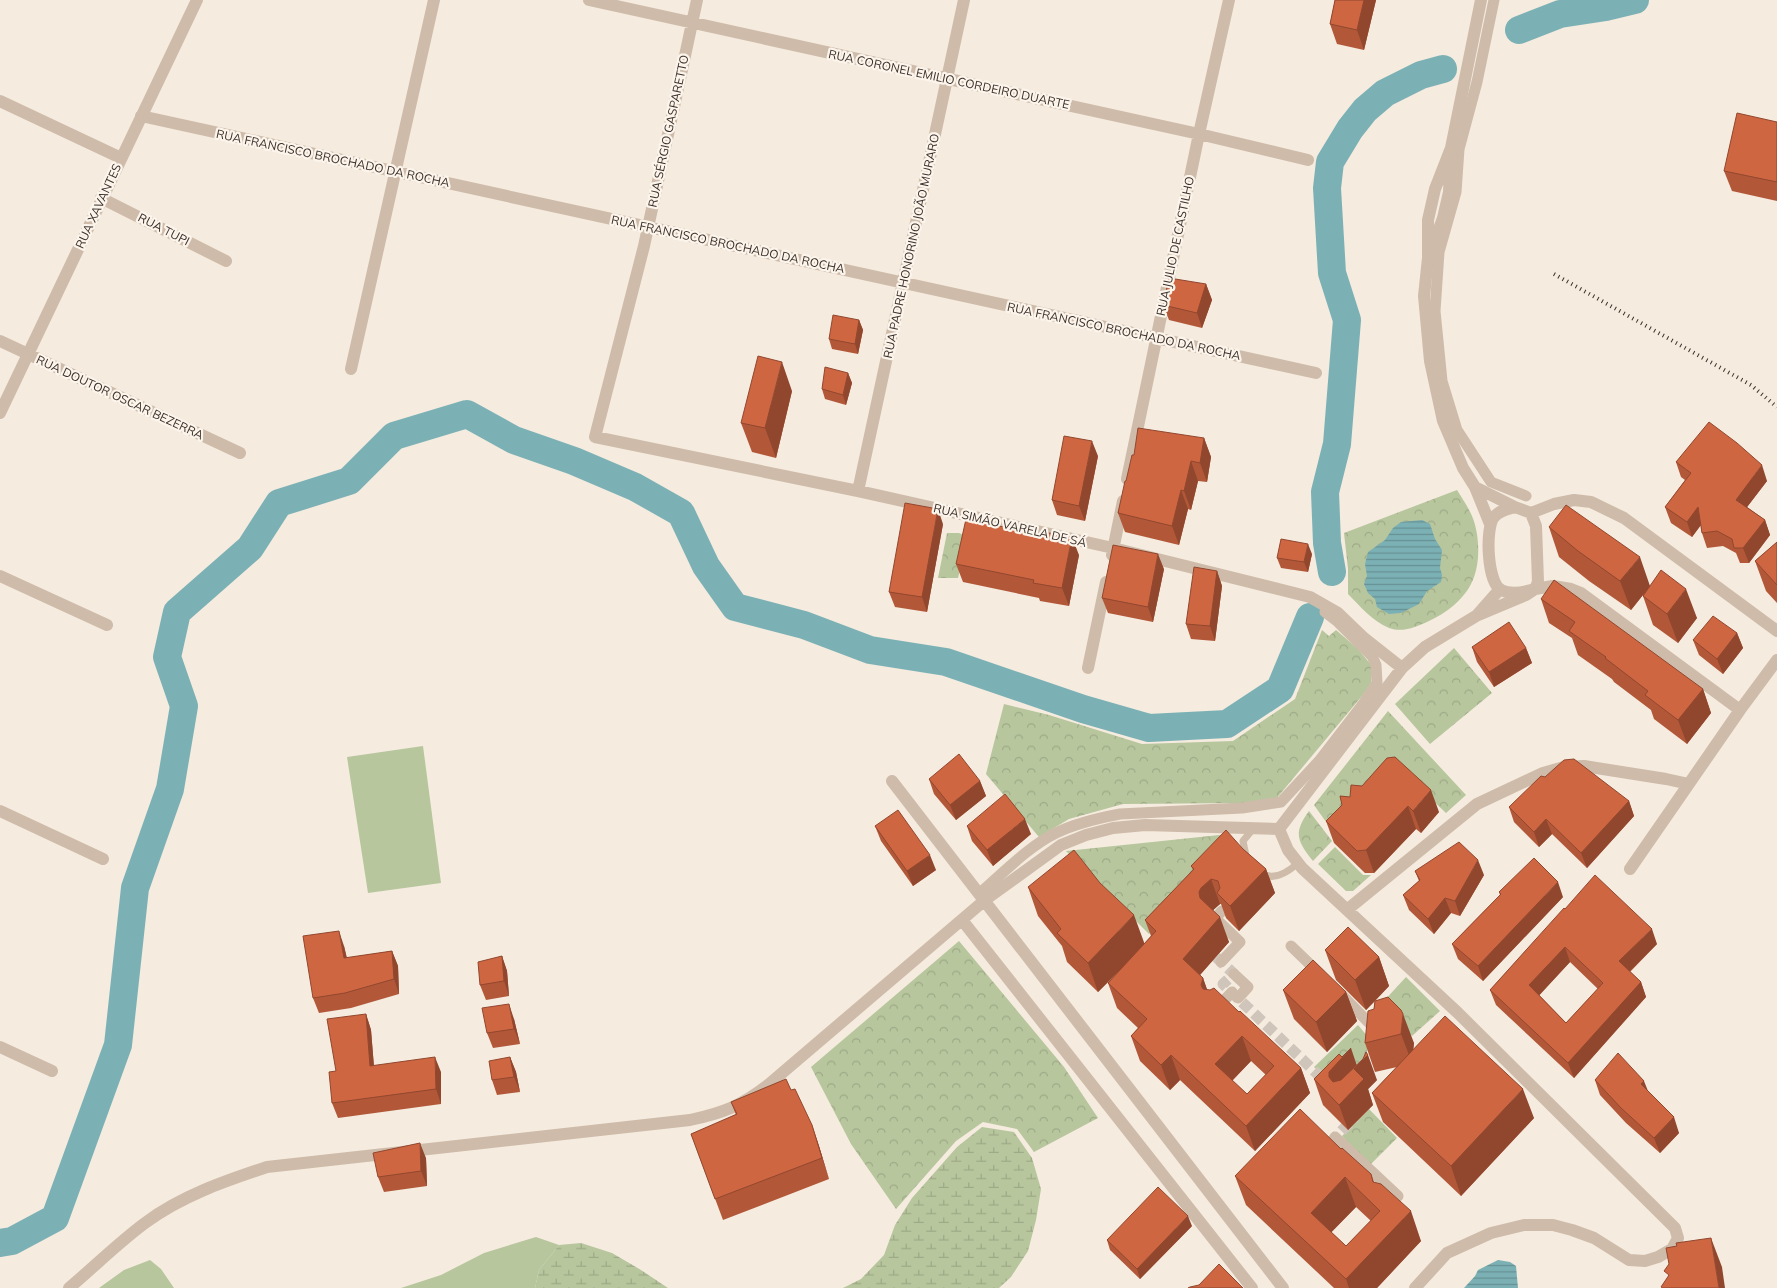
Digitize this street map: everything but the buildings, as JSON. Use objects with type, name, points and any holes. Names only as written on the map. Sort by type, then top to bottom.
[{"type":"street","name":"RUA XAVANTES","points":[[0,413],[140,116],[197,0]]},
{"type":"street","points":[[351,369],[434,0]]},
{"type":"street","name":"RUA CORONEL EMILIO CORDEIRO DUARTE","points":[[590,0],[1199,134],[1308,160]]},
{"type":"street","name":"RUA SÉRGIO GASPARETTO","points":[[595,437],[647,227],[697,0]]},
{"type":"street","name":"RUA PADRE HONORINO JOÃO MURARO","points":[[858,491],[964,0]]},
{"type":"street","name":"RUA JULIO DE CASTILHO","points":[[1088,668],[1199,134],[1229,0]]},
{"type":"street","points":[[1481,0],[1452,148],[1449,192],[1443,218],[1428,258],[1424,296],[1430,361],[1443,421],[1463,468],[1475,487],[1490,524],[1491,568],[1494,580],[1500,589],[1508,592],[1535,589]]},
{"type":"street","points":[[1494,0],[1459,149],[1456,192],[1439,252],[1435,311],[1442,381],[1457,430],[1491,482],[1526,496]]},
{"type":"street","points":[[0,101],[121,158]]},
{"type":"street","name":"RUA FRANCISCO BROCHADO DA ROCHA","points":[[140,116],[1316,373]]},
{"type":"street","name":"RUA TUPI","points":[[102,198],[226,261]]},
{"type":"street","name":"RUA DOUTOR OSCAR BEZERRA","points":[[0,341],[240,453]]},
{"type":"street","name":"RUA SIMÃO VARELA DE SÁ","points":[[595,437],[858,491],[1113,548],[1310,597],[1338,613],[1364,638],[1402,668]]},
{"type":"street","points":[[1475,487],[1531,513],[1554,504],[1574,500],[1591,502],[1624,518],[1777,631]]},
{"type":"street","points":[[1490,524],[1495,516],[1504,510],[1515,507]]},
{"type":"street","points":[[1531,513],[1536,526],[1538,549],[1538,582],[1535,589]]},
{"type":"street","points":[[0,576],[107,626]]},
{"type":"street","points":[[1279,829],[1402,668],[1424,647],[1476,616],[1526,595],[1542,586],[1562,587],[1581,593],[1740,710]]},
{"type":"street","points":[[1476,616],[1500,589]]},
{"type":"street","points":[[69,1288],[154,1218],[194,1195],[225,1181],[267,1168],[690,1120],[730,1110],[750,1099],[768,1085],[962,920],[982,896],[1041,842],[1070,827],[1120,814],[1242,808],[1281,802],[1319,761],[1377,683],[1376,665],[1372,656],[1338,622],[1325,612]]},
{"type":"street","points":[[1630,869],[1777,660]]},
{"type":"street","points":[[1348,909],[1477,804],[1544,773],[1564,767],[1584,766],[1689,784]]},
{"type":"street","points":[[892,780],[1283,1288]]},
{"type":"street","points":[[0,811],[103,858]]},
{"type":"street","points":[[982,896],[1061,845],[1086,835],[1113,828],[1145,826],[1279,829]]},
{"type":"street","points":[[1279,829],[1288,850],[1298,863],[1458,1012],[1675,1228],[1678,1238],[1672,1249],[1658,1257],[1645,1261],[1629,1260],[1594,1238],[1572,1230],[1553,1225],[1524,1225],[1490,1232],[1447,1253],[1415,1288]]},
{"type":"street","points":[[1221,962],[1240,942],[1215,918],[1222,911]]},
{"type":"street","points":[[962,920],[1252,1288]]},
{"type":"street","points":[[1291,946],[1375,1032]]},
{"type":"street","points":[[1217,1008],[1248,987],[1234,974]]},
{"type":"street","points":[[0,1047],[52,1071]]},
{"type":"street","points":[[1335,1137],[1398,1196],[1388,1206]]},
{"type":"lane","points":[[1253,829],[1243,841],[1243,849],[1254,867],[1264,875],[1275,877],[1283,874],[1298,863]]},
{"type":"green space","points":[[1457,490],[1472,516],[1478,541],[1478,559],[1468,590],[1453,606],[1441,615],[1414,627],[1399,630],[1389,628],[1377,622],[1348,594],[1348,569],[1344,533]]},
{"type":"green space","points":[[947,533],[959,533],[968,537],[958,578],[938,578]]},
{"type":"green space","points":[[1322,630],[1329,636],[1336,630],[1358,649],[1372,666],[1371,683],[1276,799],[1243,803],[1123,804],[1069,819],[1039,837],[986,774],[1004,704],[1049,715],[1142,744],[1233,741],[1295,699]]},
{"type":"green space","points":[[1454,648],[1492,693],[1430,744],[1395,704]]},
{"type":"green space","points":[[1388,711],[1466,795],[1446,813],[1403,772],[1336,836],[1314,805]]},
{"type":"green space","points":[[423,746],[441,883],[368,893],[347,757]]},
{"type":"green space","points":[[1309,811],[1332,841],[1313,861],[1303,848],[1299,837],[1301,825]]},
{"type":"green space","points":[[1229,834],[1231,853],[1149,934],[1066,851]]},
{"type":"green space","points":[[1335,847],[1363,875],[1371,875],[1353,891],[1346,891],[1318,864]]},
{"type":"green space","points":[[959,941],[1064,1067],[1098,1118],[1034,1152],[1017,1129],[983,1122],[956,1141],[896,1209],[851,1144],[811,1067]]},
{"type":"green space","points":[[1406,977],[1440,1011],[1412,1036],[1399,1023],[1371,1015]]},
{"type":"green space","points":[[1358,1025],[1368,1037],[1366,1068],[1336,1088],[1314,1067]]},
{"type":"green space","points":[[1369,1109],[1397,1138],[1370,1165],[1342,1136]]},
{"type":"green space","points":[[982,1127],[1014,1132],[1032,1158],[1041,1189],[1028,1251],[1011,1277],[999,1288],[843,1288],[861,1279],[884,1255],[895,1225],[912,1198],[957,1147]]},
{"type":"green space","points":[[536,1237],[559,1245],[539,1270],[535,1288],[401,1288],[441,1275],[484,1253]]},
{"type":"green space","points":[[581,1243],[612,1253],[668,1288],[535,1288],[539,1270],[559,1245]]},
{"type":"green space","points":[[150,1260],[161,1269],[174,1288],[99,1288],[124,1270]]},
{"type":"water","points":[[1422,520],[1430,524],[1435,539],[1442,550],[1441,582],[1427,591],[1419,604],[1401,613],[1389,614],[1377,607],[1375,599],[1368,593],[1364,584],[1367,576],[1365,564],[1368,552],[1385,540],[1393,528],[1401,522]]},
{"type":"water","points":[[1498,1260],[1510,1262],[1516,1266],[1518,1288],[1464,1288],[1478,1270]]},
{"type":"waterway","points":[[1519,30],[1560,14],[1606,7],[1635,0]]},
{"type":"waterway","points":[[1332,572],[1327,543],[1325,492],[1337,444],[1347,320],[1332,273],[1327,188],[1330,162],[1350,129],[1365,110],[1385,93],[1421,75],[1443,69]]},
{"type":"waterway","points":[[0,1243],[12,1241],[55,1218],[118,1045],[135,888],[170,789],[184,706],[167,657],[177,612],[250,548],[279,503],[349,481],[394,436],[467,414],[514,440],[574,461],[635,487],[681,513],[706,566],[735,607],[804,625],[870,650],[946,662],[1083,709],[1149,728],[1227,724],[1280,689],[1310,617]]},
{"type":"tunnel","points":[[1216,957],[1234,974],[1223,984],[1328,1084]]},
{"type":"tunnel","points":[[1330,1143],[1355,1117]]},
{"type":"railway","points":[[1554,274],[1751,385],[1777,407]]}]
